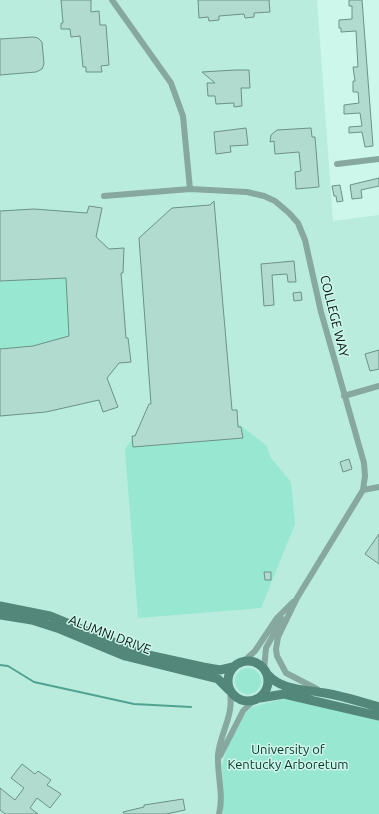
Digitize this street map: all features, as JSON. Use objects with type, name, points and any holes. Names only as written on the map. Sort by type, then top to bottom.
[{"type":"main road","name":"ALUMNI DRIVE","points":[[0,606],[50,616],[62,625],[125,656],[218,679],[230,691]]},
{"type":"main road","name":"ALUMNI DRIVE","points":[[0,615],[62,625],[139,653],[203,668],[220,670],[233,667]]},
{"type":"main road","points":[[379,707],[324,693],[289,687],[274,681],[255,662],[244,661],[233,667],[228,675],[230,691],[243,701],[256,700],[284,694],[379,716]]},
{"type":"main road","points":[[256,700],[266,690],[265,671]]},
{"type":"street","points":[[112,0],[171,83],[183,116],[190,189]]},
{"type":"street","points":[[337,164],[379,159]]},
{"type":"street","name":"COLLEGE WAY","points":[[104,196],[190,189],[254,193],[281,205],[294,219],[305,240],[321,312],[364,463],[365,476],[363,490],[297,598],[278,637],[276,649],[277,656],[286,673],[324,693]]},
{"type":"street","points":[[344,396],[379,386]]},
{"type":"street","points":[[363,490],[379,487]]},
{"type":"street","name":"COLLEGE WAY","points":[[244,661],[255,651],[277,618],[297,598]]},
{"type":"street","name":"COLLEGE WAY","points":[[265,671],[266,648],[291,604]]},
{"type":"street","points":[[219,814],[221,805],[218,759],[221,740],[232,708],[230,691]]},
{"type":"street","points":[[218,759],[243,712],[256,700]]},
{"type":"shaded area","points":[[0,0],[317,0],[333,221],[379,215],[379,814],[0,814]]},
{"type":"green space","points":[[89,206],[102,208],[96,237],[109,249],[124,248],[123,273],[121,273],[126,338],[128,338],[131,362],[119,363],[107,378],[118,407],[103,412],[98,400],[46,412],[0,416],[0,211],[34,209],[86,213]]},
{"type":"green space","points":[[152,411],[232,419],[266,445],[271,458],[291,482],[295,524],[261,608],[138,618],[125,449]]},
{"type":"green space","points":[[248,668],[257,672],[261,681],[257,690],[248,694],[239,690],[235,681],[239,672]]},
{"type":"green space","name":"University of Kentucky Arboretum","points":[[282,699],[297,700],[379,721],[379,814],[223,814],[222,766],[227,748],[245,714],[252,707]]},
{"type":"building","points":[[61,0],[91,0],[91,12],[99,11],[100,25],[106,25],[109,65],[101,66],[102,72],[86,72],[86,67],[83,67],[80,36],[71,37],[70,29],[61,29],[61,23],[63,23]]},
{"type":"building","points":[[198,0],[269,0],[270,12],[254,13],[254,17],[245,18],[244,14],[219,16],[219,20],[209,21],[208,17],[199,18]]},
{"type":"building","points":[[349,0],[362,0],[373,146],[365,147],[362,132],[349,133],[349,127],[362,126],[360,113],[344,114],[344,105],[359,103],[358,92],[353,92],[353,81],[355,81],[353,67],[358,67],[356,31],[341,32],[341,28],[339,28],[339,20],[352,19],[352,6],[349,6]]},
{"type":"building","points":[[38,38],[42,42],[44,64],[42,69],[36,72],[0,75],[0,39]]},
{"type":"building","points":[[249,70],[250,88],[241,88],[242,106],[234,107],[234,103],[216,104],[215,96],[208,96],[207,83],[215,83],[202,72]]},
{"type":"building","points":[[246,128],[248,145],[230,146],[231,152],[216,154],[214,132]]},
{"type":"building","points":[[311,128],[312,137],[315,137],[319,187],[296,189],[295,172],[301,171],[299,152],[275,154],[274,141],[270,142],[271,135],[277,130]]},
{"type":"building","points":[[379,178],[379,186],[361,190],[362,198],[352,199],[350,185]]},
{"type":"building","points":[[340,185],[343,201],[337,202],[332,186]]},
{"type":"building","points":[[214,201],[232,410],[237,410],[238,427],[241,427],[243,438],[133,447],[132,436],[135,436],[149,404],[151,404],[139,238],[172,208],[210,205]]},
{"type":"building","points":[[89,206],[102,208],[96,237],[109,249],[124,248],[123,273],[121,273],[126,338],[128,338],[131,362],[119,363],[107,378],[118,407],[103,412],[99,400],[46,412],[0,416],[0,349],[33,346],[69,336],[66,278],[0,281],[0,211],[34,209],[87,213]]},
{"type":"building","points":[[294,261],[296,282],[288,282],[287,274],[272,275],[274,305],[264,306],[261,264]]},
{"type":"building","points":[[301,292],[302,300],[294,301],[293,293]]},
{"type":"building","points":[[379,350],[379,369],[370,371],[365,354]]},
{"type":"building","points":[[349,459],[352,469],[343,472],[340,462]]},
{"type":"building","points":[[379,534],[379,564],[365,554]]},
{"type":"building","points":[[264,572],[271,572],[271,580],[265,580]]},
{"type":"building","points":[[22,764],[35,774],[38,771],[51,780],[47,785],[61,794],[50,808],[37,798],[30,808],[38,814],[5,814],[0,810],[0,788],[15,800],[24,788],[11,778]]},
{"type":"building","points":[[183,799],[185,810],[166,814],[124,814],[123,812],[144,807],[144,805]]},
{"type":"waterway","points":[[0,665],[8,666],[34,682],[134,704],[191,707]]}]
